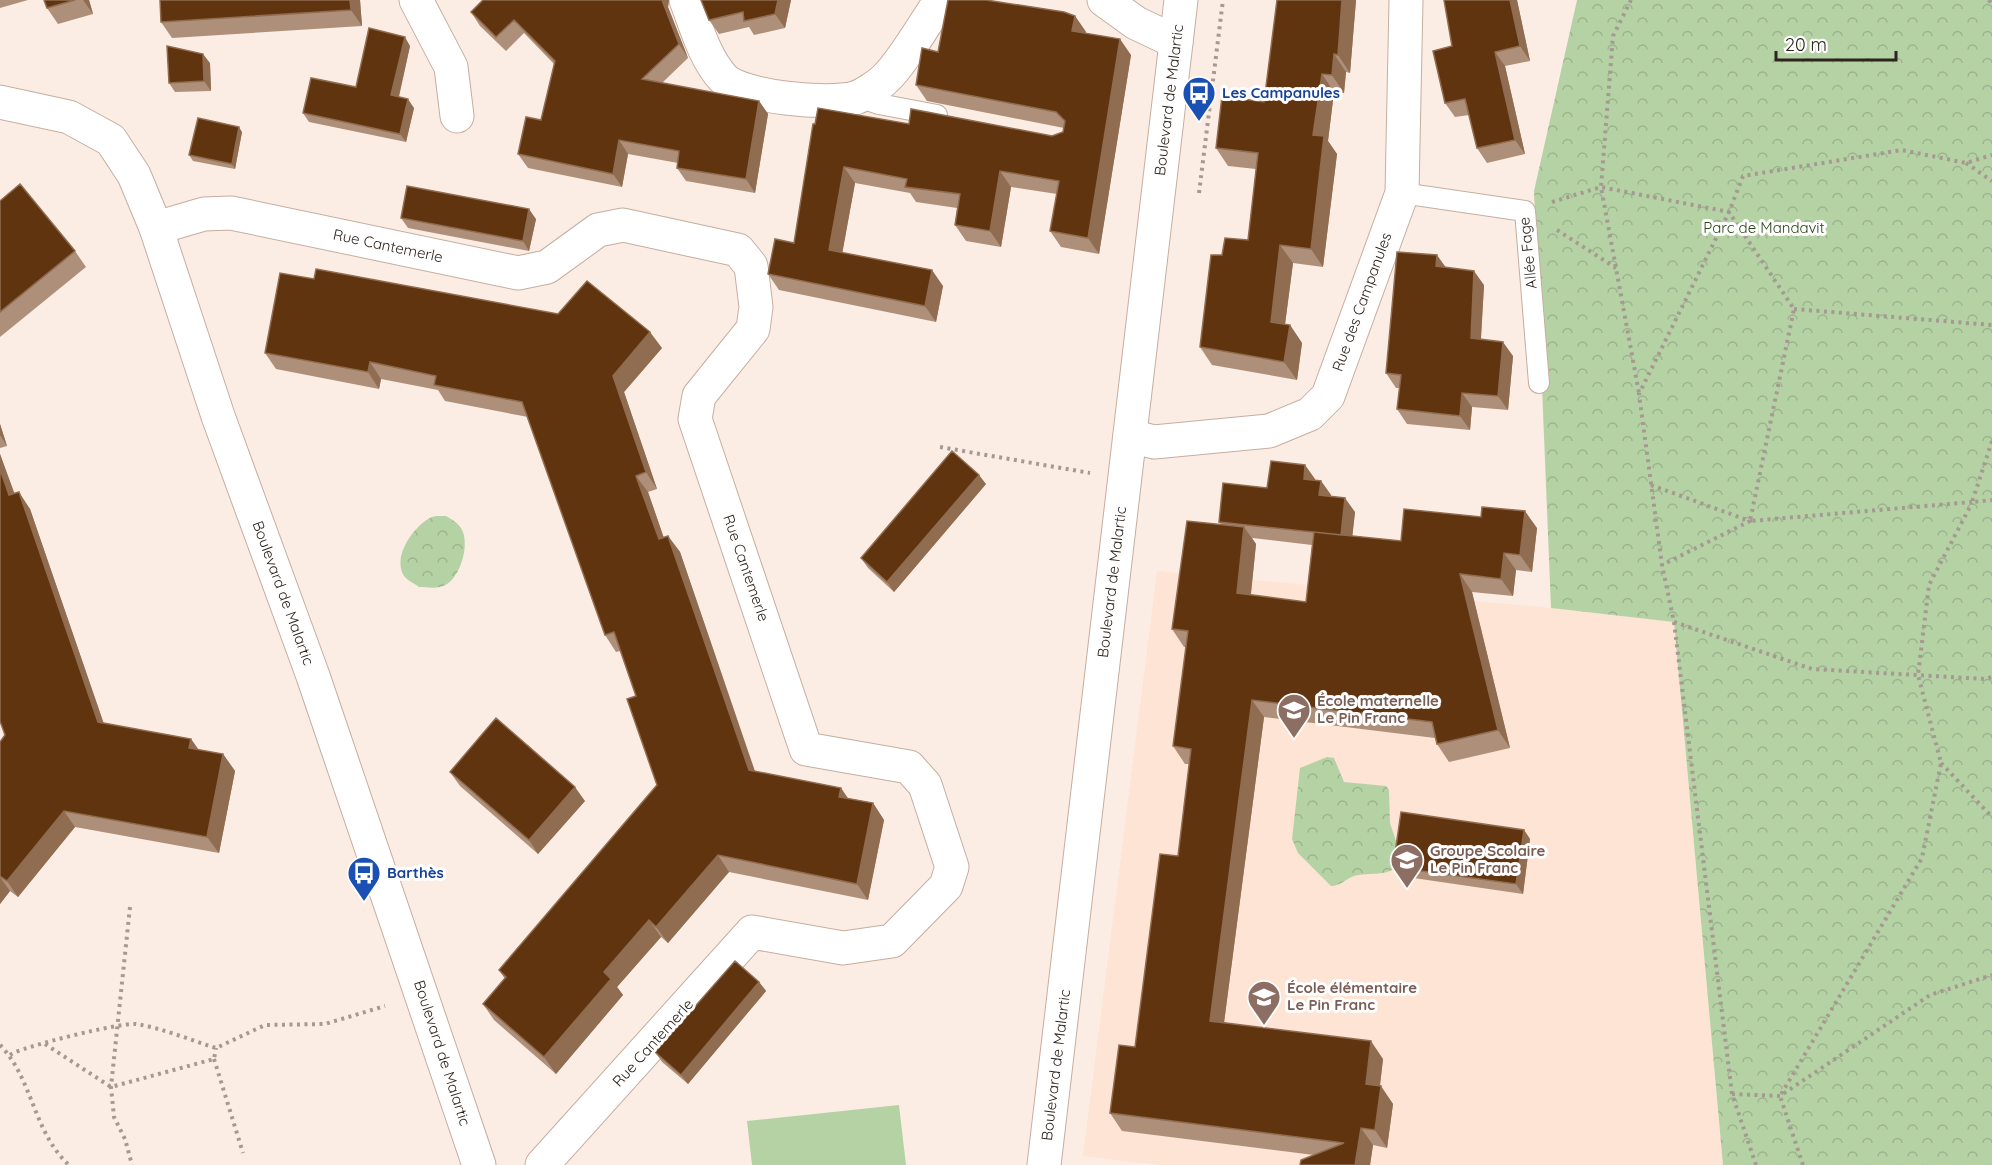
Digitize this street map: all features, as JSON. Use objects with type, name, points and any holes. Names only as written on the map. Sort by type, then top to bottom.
[{"type":"street","points":[[416,0],[451,67],[457,116]]},
{"type":"street","points":[[686,0],[711,62],[724,80],[739,88],[808,101],[858,97],[886,78],[941,0]]},
{"type":"street","points":[[1104,0],[1136,23],[1176,42]]},
{"type":"street","name":"Boulevard de Malartic","points":[[1044,1165],[1181,0]]},
{"type":"street","name":"Rue des Campanules","points":[[1130,436],[1154,442],[1269,431],[1310,414],[1328,396],[1402,193],[1406,0]]},
{"type":"street","name":"Boulevard de Malartic","points":[[0,102],[69,117],[111,140],[134,176],[156,228],[218,416],[313,676],[479,1165]]},
{"type":"street","name":"Rue Cantemerle","points":[[156,228],[204,214],[231,213],[518,273],[547,267],[598,230],[623,225],[738,250],[751,266],[756,307],[753,329],[699,396],[695,419],[806,749],[909,767],[925,785],[952,867],[946,886],[892,941],[843,948],[752,932],[542,1165]]},
{"type":"lane","points":[[858,97],[879,104],[960,120]]},
{"type":"lane","name":"Allée Fage","points":[[1402,193],[1526,211],[1539,383]]},
{"type":"path","points":[[1631,0],[1613,36],[1601,187],[1639,394],[1662,565],[1674,622],[1732,1094],[1756,1165]]},
{"type":"path","points":[[1989,0],[1992,5]]},
{"type":"path","points":[[1639,394],[1729,212],[1743,176],[1902,150],[1966,163],[1992,181]]},
{"type":"path","points":[[1966,163],[1992,155]]},
{"type":"path","points":[[1526,211],[1601,187],[1729,212],[1794,309],[1750,521]]},
{"type":"path","points":[[1526,211],[1616,268]]},
{"type":"path","points":[[1794,309],[1992,325]]},
{"type":"path","points":[[1803,1165],[1780,1096],[1922,858],[1941,763],[1918,675],[1929,585],[1972,502],[1992,441]]},
{"type":"path","points":[[940,447],[1125,478]]},
{"type":"path","points":[[1651,484],[1750,521]]},
{"type":"path","points":[[1662,565],[1750,521],[1992,500]]},
{"type":"path","points":[[1674,622],[1812,669],[1985,679],[1992,676]]},
{"type":"path","points":[[1941,763],[1992,817]]},
{"type":"path","points":[[130,907],[111,1087],[114,1117],[125,1138],[132,1165]]},
{"type":"path","points":[[1732,1094],[1780,1096],[1930,995],[1992,975]]},
{"type":"path","points":[[10,1055],[15,1051],[44,1043],[119,1025],[135,1024],[216,1048],[265,1025],[325,1024],[377,1010],[420,987]]},
{"type":"path","points":[[44,1043],[111,1087],[214,1059]]},
{"type":"path","points":[[0,1045],[10,1055],[43,1130],[57,1154],[69,1165]]},
{"type":"path","points":[[216,1048],[214,1059],[243,1153]]},
{"type":"shaded area","name":"Groupe Scolaire Le Pin Franc","points":[[1157,571],[1551,608],[1674,622],[1723,1165],[1161,1165],[1083,1156]]},
{"type":"green space","name":"Parc de Mandavit","points":[[1577,0],[1992,0],[1992,1165],[1723,1165],[1674,622],[1551,608],[1534,191]]},
{"type":"green space","points":[[446,516],[458,524],[464,535],[464,551],[459,569],[454,577],[443,586],[419,587],[404,576],[401,568],[402,552],[422,523],[432,517]]},
{"type":"green space","points":[[1327,757],[1334,758],[1344,782],[1386,786],[1389,790],[1390,823],[1397,844],[1398,866],[1388,872],[1354,876],[1331,886],[1298,853],[1292,839],[1300,768]]},
{"type":"green space","points":[[899,1105],[906,1165],[752,1165],[747,1121]]},
{"type":"building","points":[[44,0],[75,0],[47,8]]},
{"type":"building","points":[[160,0],[350,0],[351,10],[161,22]]},
{"type":"building","points":[[483,0],[662,0],[679,44],[642,79],[759,101],[746,179],[677,168],[679,151],[619,140],[613,174],[518,154],[526,117],[541,120],[555,61],[514,20],[496,37],[471,12]]},
{"type":"building","points":[[701,0],[778,0],[775,14],[744,21],[743,12],[709,20]]},
{"type":"building","points":[[948,0],[986,0],[1064,12],[1075,16],[1072,31],[1120,39],[1088,238],[1050,231],[1059,181],[1000,171],[990,231],[955,225],[960,194],[905,187],[907,179],[844,167],[829,250],[932,270],[925,306],[768,274],[775,239],[794,243],[813,124],[815,124],[818,108],[909,124],[911,109],[1052,136],[1063,132],[1065,121],[1056,112],[916,85],[922,48],[938,52]]},
{"type":"building","points":[[1277,0],[1342,0],[1338,55],[1334,54],[1332,75],[1322,74],[1313,135],[1324,136],[1311,249],[1280,245],[1271,322],[1290,325],[1284,362],[1200,347],[1211,255],[1222,255],[1225,238],[1248,240],[1258,153],[1216,148],[1222,96],[1264,102]]},
{"type":"building","points":[[1444,0],[1510,0],[1520,46],[1495,52],[1515,140],[1477,148],[1465,99],[1445,103],[1433,51],[1452,46]]},
{"type":"building","points":[[369,28],[405,37],[391,95],[408,99],[400,134],[303,113],[311,78],[356,87]]},
{"type":"building","points":[[167,46],[203,54],[204,81],[169,83]]},
{"type":"building","points":[[198,118],[239,127],[232,164],[189,155]]},
{"type":"building","points":[[20,184],[75,251],[0,312],[0,201]]},
{"type":"building","points":[[407,186],[529,209],[523,241],[401,218]]},
{"type":"building","points":[[1397,252],[1437,255],[1436,266],[1474,271],[1471,338],[1503,342],[1498,396],[1462,393],[1460,416],[1397,409],[1401,375],[1386,373]]},
{"type":"building","points":[[316,269],[558,314],[587,281],[650,332],[613,376],[646,472],[636,476],[659,539],[668,536],[749,770],[841,788],[839,797],[873,803],[857,884],[718,855],[656,927],[649,920],[604,972],[611,979],[544,1057],[483,1004],[506,977],[499,970],[657,785],[627,699],[636,696],[614,632],[605,635],[522,402],[434,385],[436,376],[370,362],[368,372],[265,353],[280,273],[314,279]]},
{"type":"building","points":[[952,451],[979,475],[887,582],[861,558]]},
{"type":"building","points":[[1271,461],[1305,465],[1304,479],[1321,481],[1319,495],[1345,498],[1341,535],[1219,522],[1223,483],[1267,488]]},
{"type":"building","points":[[0,469],[9,495],[19,492],[98,722],[191,739],[189,748],[223,754],[207,837],[64,811],[7,881],[0,876],[0,742],[5,735],[0,721]]},
{"type":"building","points":[[1482,507],[1525,511],[1520,555],[1504,553],[1501,579],[1460,574],[1498,730],[1437,744],[1432,722],[1252,700],[1210,1021],[1371,1041],[1366,1084],[1381,1086],[1375,1130],[1361,1128],[1355,1165],[1300,1165],[1301,1160],[1344,1143],[1110,1113],[1119,1045],[1135,1047],[1160,854],[1178,856],[1191,749],[1173,746],[1188,631],[1172,629],[1187,521],[1244,527],[1237,593],[1306,602],[1314,532],[1401,541],[1404,509],[1481,517]]},
{"type":"building","points":[[496,718],[575,787],[529,840],[450,772]]},
{"type":"building","points":[[1401,812],[1524,830],[1516,884],[1393,867]]},
{"type":"building","points":[[735,961],[759,982],[681,1075],[655,1052]]},
{"type":"place","name":"Les Campanules","points":[[1199,122]]},
{"type":"place","name":"École maternelle Le Pin Franc","points":[[1294,739]]},
{"type":"place","name":"Groupe Scolaire Le Pin Franc","points":[[1407,889]]},
{"type":"place","name":"Barthès","points":[[364,902]]},
{"type":"place","name":"École élémentaire Le Pin Franc","points":[[1264,1026]]}]
